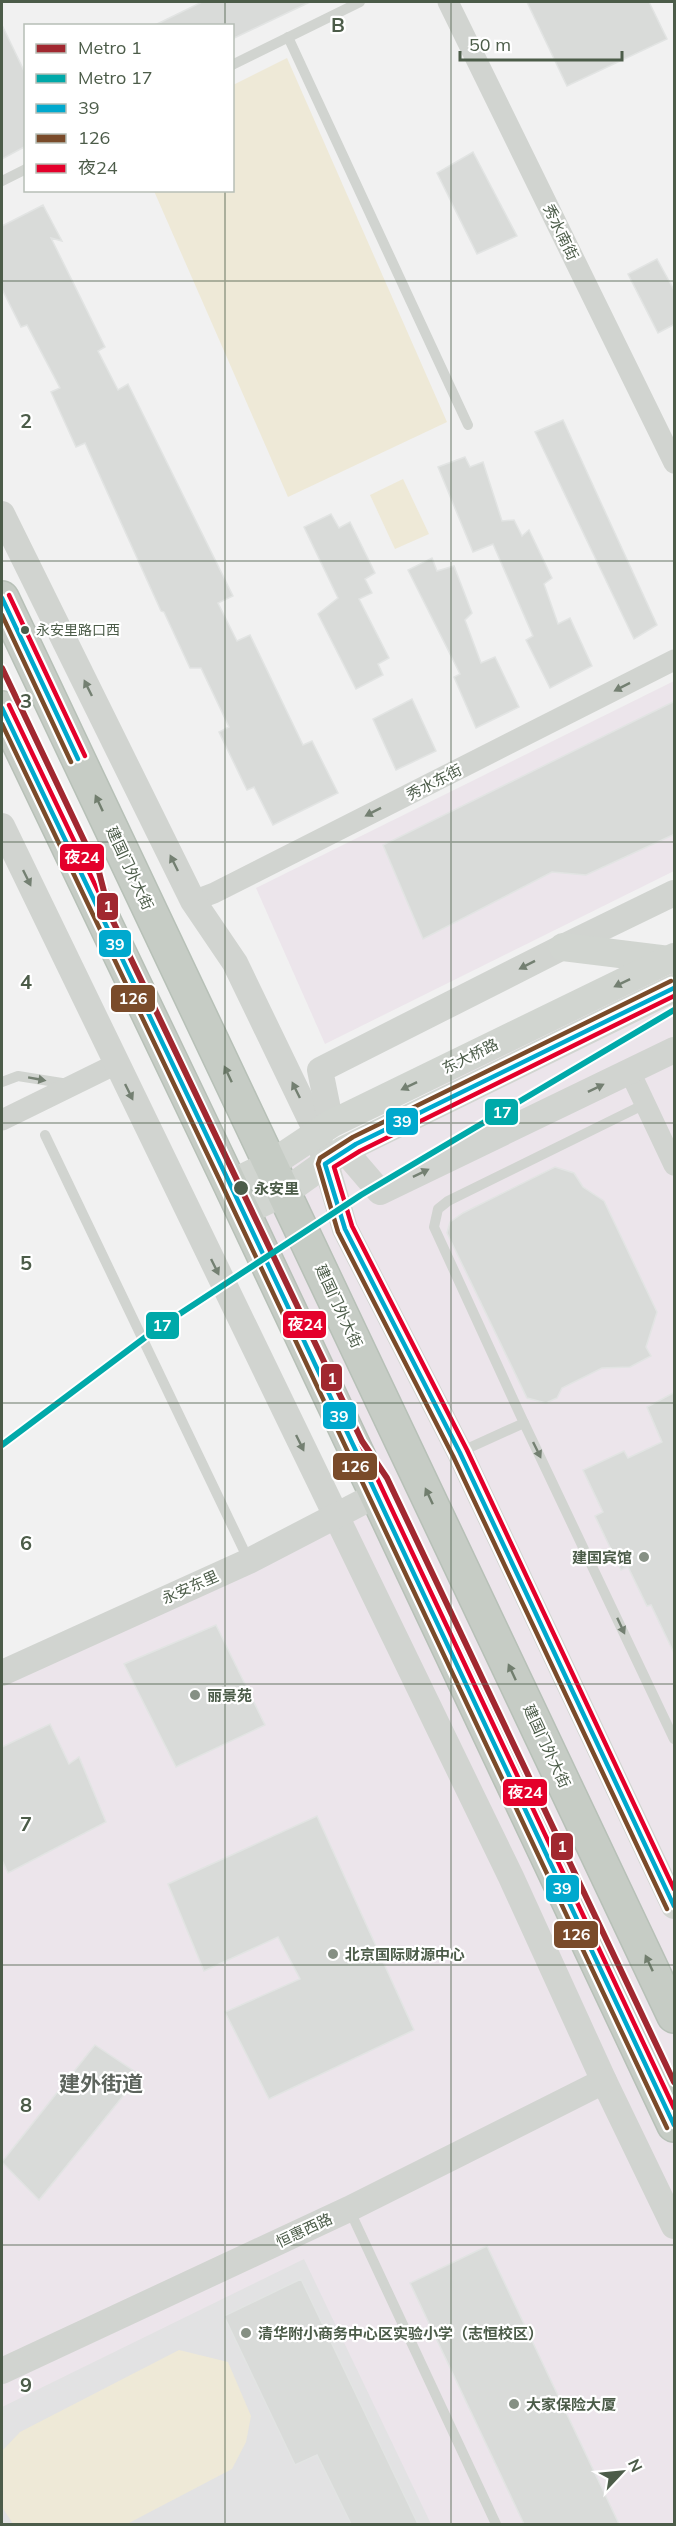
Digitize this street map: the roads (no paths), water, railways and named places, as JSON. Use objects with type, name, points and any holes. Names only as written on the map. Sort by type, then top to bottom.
[{"type":"highway","name":"建国门外大街","points":[[2,598],[675,2016]]},
{"type":"highway","points":[[2,708],[675,2125]]},
{"type":"main road","points":[[563,947],[672,958]]},
{"type":"main road","name":"东大桥路","points":[[278,1178],[324,1129],[672,958]]},
{"type":"main road","name":"东大桥路","points":[[236,1198],[278,1178],[334,1157],[675,988]]},
{"type":"street","name":"秀水南街","points":[[448,2],[675,463]]},
{"type":"street","points":[[2,513],[193,901],[235,963],[324,1129],[334,1157],[345,1230],[460,1452],[675,1906]]},
{"type":"street","name":"秀水东街","points":[[193,901],[214,893],[675,660]]},
{"type":"street","points":[[2,826],[511,1877],[604,2081],[675,2226]]},
{"type":"street","points":[[324,1129],[320,1070],[675,893]]},
{"type":"street","points":[[334,1157],[380,1192],[675,1050]]},
{"type":"street","points":[[2,1120],[116,1064]]},
{"type":"street","points":[[630,1072],[675,1165]]},
{"type":"street","name":"永安东里","points":[[2,1673],[249,1561],[376,1496]]},
{"type":"street","name":"恒惠西路","points":[[2,2371],[349,2209],[604,2081]]},
{"type":"lane","points":[[234,64],[360,2]]},
{"type":"lane","points":[[288,37],[468,425]]},
{"type":"lane","points":[[2,181],[24,170]]},
{"type":"lane","points":[[2,1082],[18,1076],[74,1085]]},
{"type":"lane","points":[[645,1104],[448,1201],[438,1209],[434,1227],[524,1424],[675,1738]]},
{"type":"lane","points":[[45,1135],[249,1561]]},
{"type":"lane","points":[[460,1452],[524,1424]]},
{"type":"lane","points":[[349,2209],[496,2524]]},
{"type":"metro line","name":"1","points":[[2,668],[99,872],[110,915],[362,1441],[387,1478],[674,2082]]},
{"type":"metro line","name":"17","points":[[2,1445],[155,1330],[361,1195],[674,1010]]},
{"type":"place","name":"永安里路口西","points":[[25,630]]},
{"type":"place","name":"永安里","points":[[241,1188]]},
{"type":"place","name":"建国宾馆","points":[[644,1557]]},
{"type":"place","name":"丽景苑","points":[[195,1695]]},
{"type":"place","name":"北京国际财源中心","points":[[333,1954]]},
{"type":"place","name":"清华附小商务中心区实验小学（志恒校区）","points":[[246,2333]]},
{"type":"place","name":"大家保险大厦","points":[[514,2404]]},
{"type":"district","name":"建外街道","points":[[101,2083]]}]
